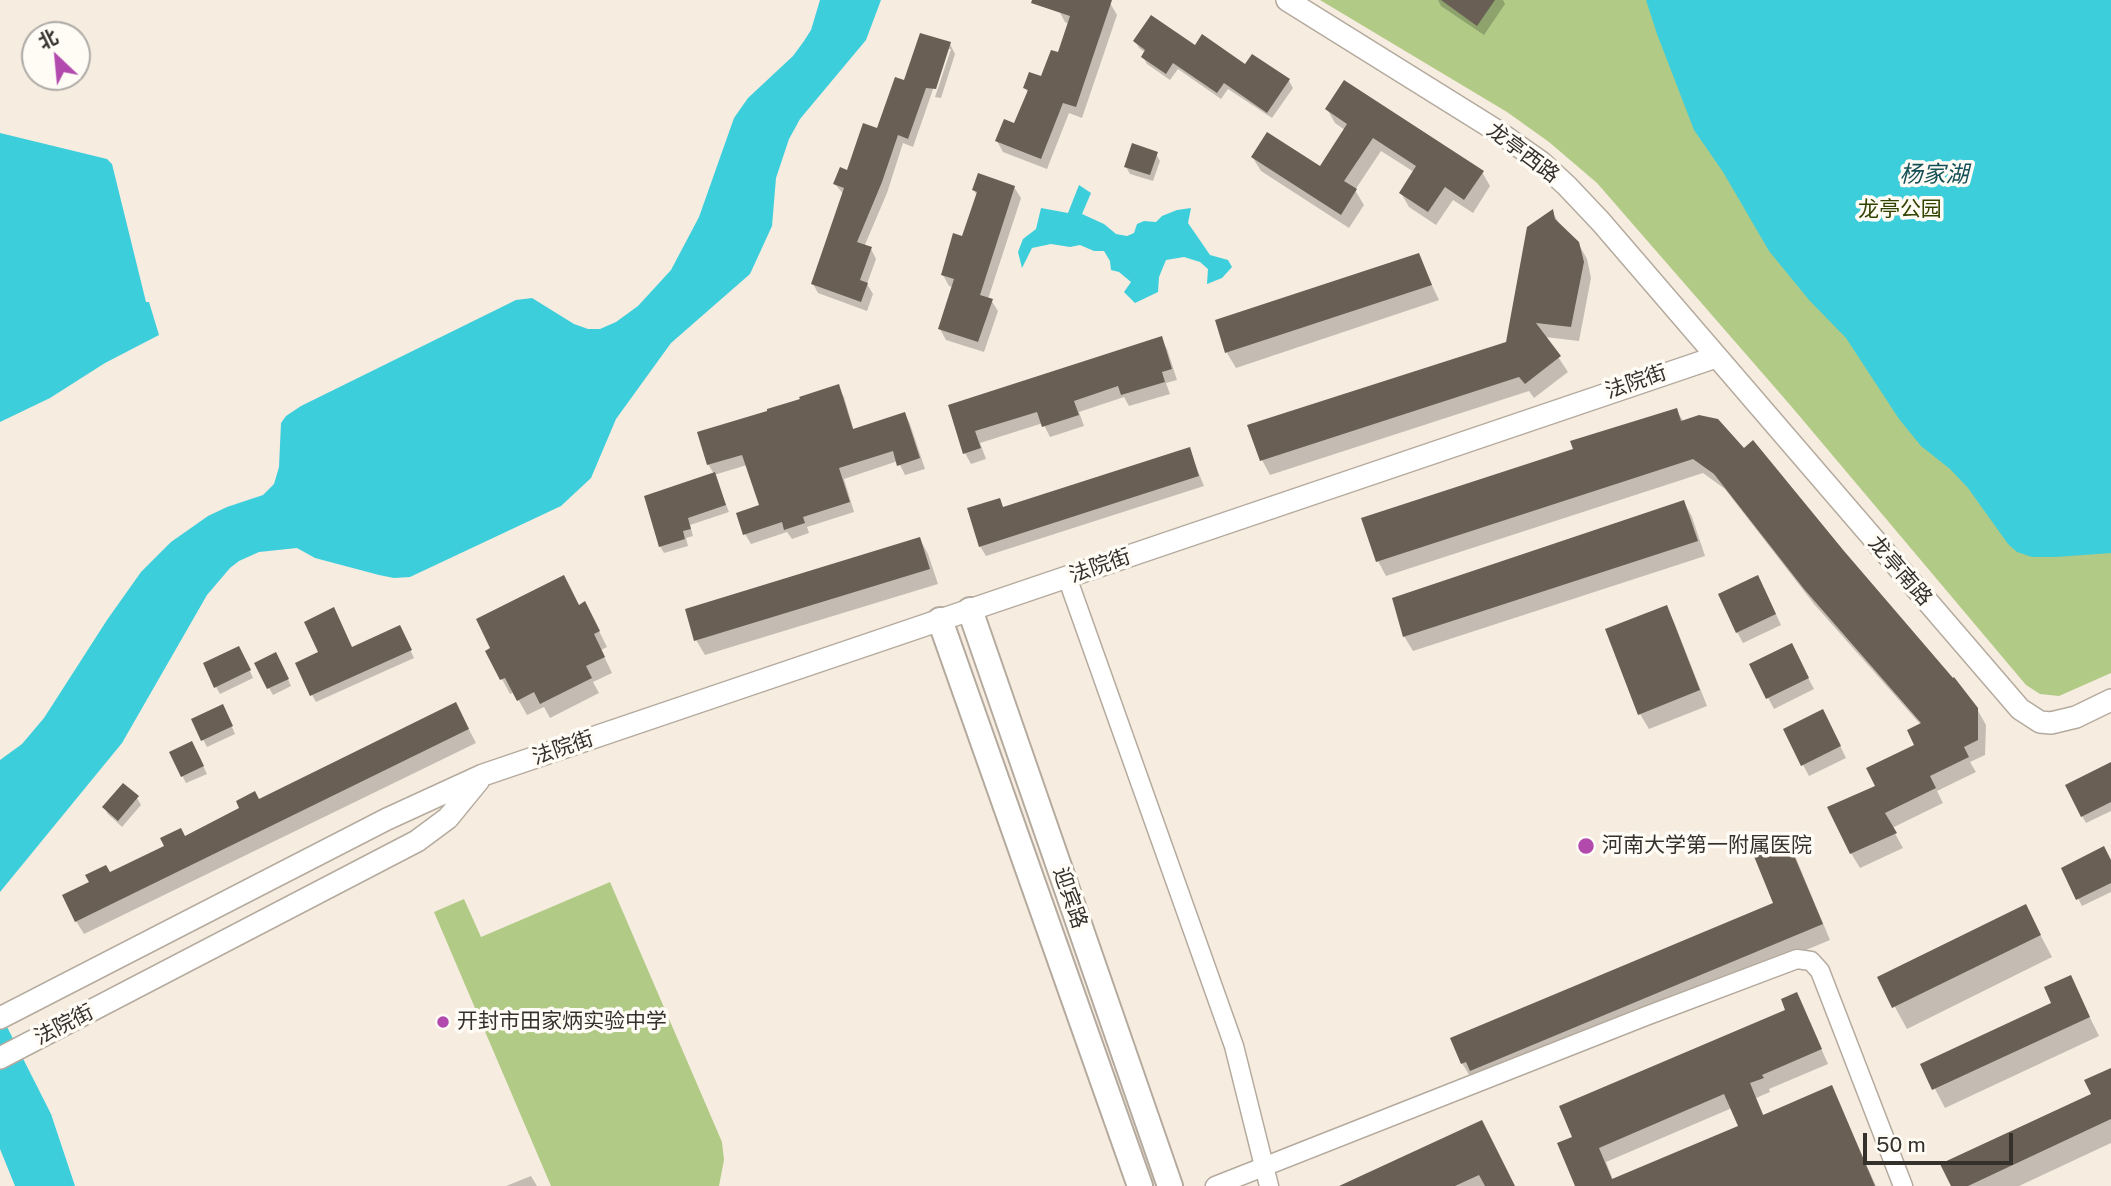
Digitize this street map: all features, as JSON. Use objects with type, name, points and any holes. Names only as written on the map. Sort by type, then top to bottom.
[{"type":"main road","name":"迎宾路","points":[[970,610],[1170,1186]]},
{"type":"main road","name":"迎宾路","points":[[940,620],[1140,1186]]},
{"type":"street","name":"龙亭西路","points":[[1287,0],[1497,131],[1541,162],[1601,222],[1716,357]]},
{"type":"street","name":"法院街","points":[[0,1018],[387,819],[483,775],[1716,357]]},
{"type":"street","name":"龙亭南路","points":[[1716,357],[2020,709],[2040,722],[2051,723],[2076,717],[2111,700]]},
{"type":"street","points":[[1067,577],[1234,1046],[1269,1186]]},
{"type":"street","name":"法院街","points":[[0,1058],[417,841],[448,818],[483,775]]},
{"type":"street","points":[[1215,1186],[1797,959],[1811,961],[1820,971],[1903,1186]]},
{"type":"green space","name":"杨家湖","points":[[1320,0],[2111,0],[2111,673],[2059,696],[2040,694],[2026,685],[1791,406],[1597,183],[1549,142],[1507,112]]},
{"type":"green space","points":[[610,882],[722,1142],[724,1160],[719,1186],[551,1186],[434,912],[464,899],[481,937]]},
{"type":"water","points":[[820,0],[881,0],[866,40],[800,119],[789,139],[776,178],[772,226],[750,274],[671,343],[616,419],[591,478],[561,506],[410,577],[379,575],[315,558],[297,548],[259,552],[239,561],[207,595],[122,743],[0,892],[0,760],[22,744],[44,718],[141,572],[171,542],[208,516],[263,495],[274,484],[279,467],[281,423],[301,406],[516,300],[532,298],[574,324],[588,329],[600,329],[616,322],[638,306],[671,270],[699,217],[734,118],[748,98],[793,56],[804,41],[811,30]]},
{"type":"water","name":"杨家湖","points":[[1646,0],[2111,0],[2111,553],[2032,557],[2017,552],[2008,544],[1968,488],[1950,469],[1921,446],[1899,419],[1846,338],[1809,300],[1769,251],[1723,172],[1694,130]]},
{"type":"water","points":[[0,133],[107,159],[112,164],[146,302],[149,302],[159,335],[105,363],[50,398],[0,422]]},
{"type":"water","points":[[1079,185],[1091,193],[1082,214],[1104,224],[1116,234],[1127,236],[1134,233],[1137,224],[1144,221],[1156,222],[1162,216],[1177,210],[1191,208],[1188,223],[1210,255],[1228,260],[1232,267],[1222,278],[1207,284],[1208,269],[1200,262],[1184,257],[1166,260],[1159,277],[1158,292],[1135,303],[1124,292],[1131,282],[1119,272],[1111,270],[1110,261],[1104,251],[1094,251],[1080,245],[1070,247],[1051,244],[1032,248],[1022,268],[1018,252],[1023,239],[1036,229],[1041,208],[1068,213]]},
{"type":"water","points":[[0,1013],[51,1114],[75,1186],[15,1186],[0,1149]]},
{"type":"building","points":[[1032,0],[1112,0],[1076,107],[1063,103],[1041,159],[995,141],[1004,119],[1014,123],[1028,90],[1023,88],[1029,72],[1041,76],[1051,50],[1058,52],[1070,16],[1031,3]]},
{"type":"building","points":[[1441,0],[1495,0],[1477,26]]},
{"type":"building","points":[[1151,15],[1195,45],[1202,34],[1245,64],[1252,54],[1290,79],[1267,113],[1224,83],[1217,93],[1173,63],[1166,74],[1141,57],[1145,50],[1133,41]]},
{"type":"building","points":[[920,33],[951,42],[936,89],[926,88],[908,139],[898,135],[857,242],[872,247],[860,280],[868,283],[861,302],[811,284],[844,188],[833,184],[840,167],[847,170],[863,123],[877,128],[895,77],[904,80]]},
{"type":"building","points":[[1344,80],[1484,171],[1464,200],[1445,187],[1428,212],[1399,193],[1416,166],[1373,138],[1344,181],[1357,189],[1341,215],[1251,157],[1267,132],[1320,166],[1347,124],[1325,109]]},
{"type":"building","points":[[1132,143],[1158,152],[1150,175],[1124,167]]},
{"type":"building","points":[[978,173],[1015,186],[980,295],[993,299],[978,342],[938,329],[954,279],[941,275],[953,233],[962,236],[977,192],[972,190]]},
{"type":"building","points":[[1553,209],[1555,219],[1579,242],[1584,262],[1571,327],[1536,323],[1561,356],[1525,384],[1519,377],[1260,461],[1247,425],[1506,342],[1527,227]]},
{"type":"building","points":[[1419,253],[1432,285],[1225,353],[1215,320]]},
{"type":"building","points":[[1162,336],[1172,369],[1162,372],[1165,382],[1121,395],[1118,386],[1074,401],[1079,415],[1042,427],[1037,412],[975,431],[981,448],[963,454],[948,405]]},
{"type":"building","points":[[839,384],[853,429],[905,412],[920,458],[897,466],[893,451],[839,468],[850,502],[803,517],[805,523],[784,530],[782,522],[743,535],[736,513],[759,505],[742,455],[707,465],[697,432],[767,411]]},
{"type":"building","points":[[1677,408],[1681,421],[1699,415],[1718,419],[1744,448],[1753,440],[1978,708],[1978,740],[1964,747],[1969,757],[1930,776],[1936,788],[1885,813],[1897,833],[1850,854],[1827,807],[1875,786],[1866,768],[1914,745],[1907,730],[1921,723],[1804,589],[1714,474],[1693,459],[1376,562],[1361,518],[1573,449],[1570,441]]},
{"type":"building","points":[[1190,447],[1199,476],[979,547],[967,508],[1000,498],[1003,507]]},
{"type":"building","points":[[715,472],[726,505],[688,518],[691,529],[683,531],[685,539],[659,547],[644,496]]},
{"type":"building","points":[[1684,500],[1698,541],[1403,637],[1392,598]]},
{"type":"building","points":[[920,537],[930,569],[694,641],[685,609]]},
{"type":"building","points":[[564,575],[579,605],[585,601],[600,631],[594,634],[605,657],[586,666],[592,678],[540,704],[534,692],[517,701],[505,678],[500,680],[485,651],[490,648],[476,619]]},
{"type":"building","points":[[1758,575],[1776,614],[1736,633],[1718,594]]},
{"type":"building","points":[[1667,605],[1700,690],[1638,715],[1605,629]]},
{"type":"building","points":[[334,607],[352,647],[400,625],[412,650],[310,696],[295,663],[318,652],[304,622]]},
{"type":"building","points":[[1792,643],[1809,678],[1766,699],[1749,664]]},
{"type":"building","points":[[239,646],[251,670],[214,688],[203,663]]},
{"type":"building","points":[[276,652],[289,679],[267,689],[254,663]]},
{"type":"building","points":[[456,702],[469,729],[75,922],[62,895],[89,882],[85,875],[106,865],[110,872],[164,846],[160,838],[181,828],[185,836],[239,808],[236,801],[255,791],[259,799]]},
{"type":"building","points":[[223,704],[233,726],[201,741],[191,719]]},
{"type":"building","points":[[1823,709],[1841,746],[1801,766],[1783,729]]},
{"type":"building","points":[[192,741],[204,766],[181,777],[169,752]]},
{"type":"building","points":[[2111,762],[2111,802],[2081,817],[2065,785]]},
{"type":"building","points":[[123,783],[139,796],[118,821],[102,807]]},
{"type":"building","points":[[1785,834],[1823,924],[1470,1071],[1466,1062],[1461,1064],[1450,1038],[1773,903],[1751,849]]},
{"type":"building","points":[[2104,846],[2111,860],[2111,883],[2076,900],[2061,868]]},
{"type":"building","points":[[2026,904],[2041,935],[1892,1008],[1877,977]]},
{"type":"building","points":[[2071,975],[2090,1017],[1932,1090],[1920,1064],[2051,1003],[2044,987]]},
{"type":"building","points":[[1797,992],[1822,1049],[1762,1075],[1764,1078],[1750,1083],[1763,1115],[1832,1085],[1875,1186],[1575,1186],[1557,1143],[1572,1137],[1559,1106],[1785,1010],[1781,999]],"holes":[[[1724,1094],[1738,1126],[1612,1179],[1599,1148]]]},
{"type":"building","points":[[2111,1068],[2111,1119],[1968,1186],[1951,1186],[1940,1164],[2091,1094],[2084,1080]]},
{"type":"building","points":[[1482,1120],[1515,1186],[1485,1186],[1479,1175],[1455,1186],[1339,1186]]},
{"type":"place","name":"河南大学第一附属医院","points":[[1586,846]]},
{"type":"place","name":"开封市田家炳实验中学","points":[[443,1022]]},
{"type":"park label","name":"龙亭公园","points":[[1900,210]]}]
